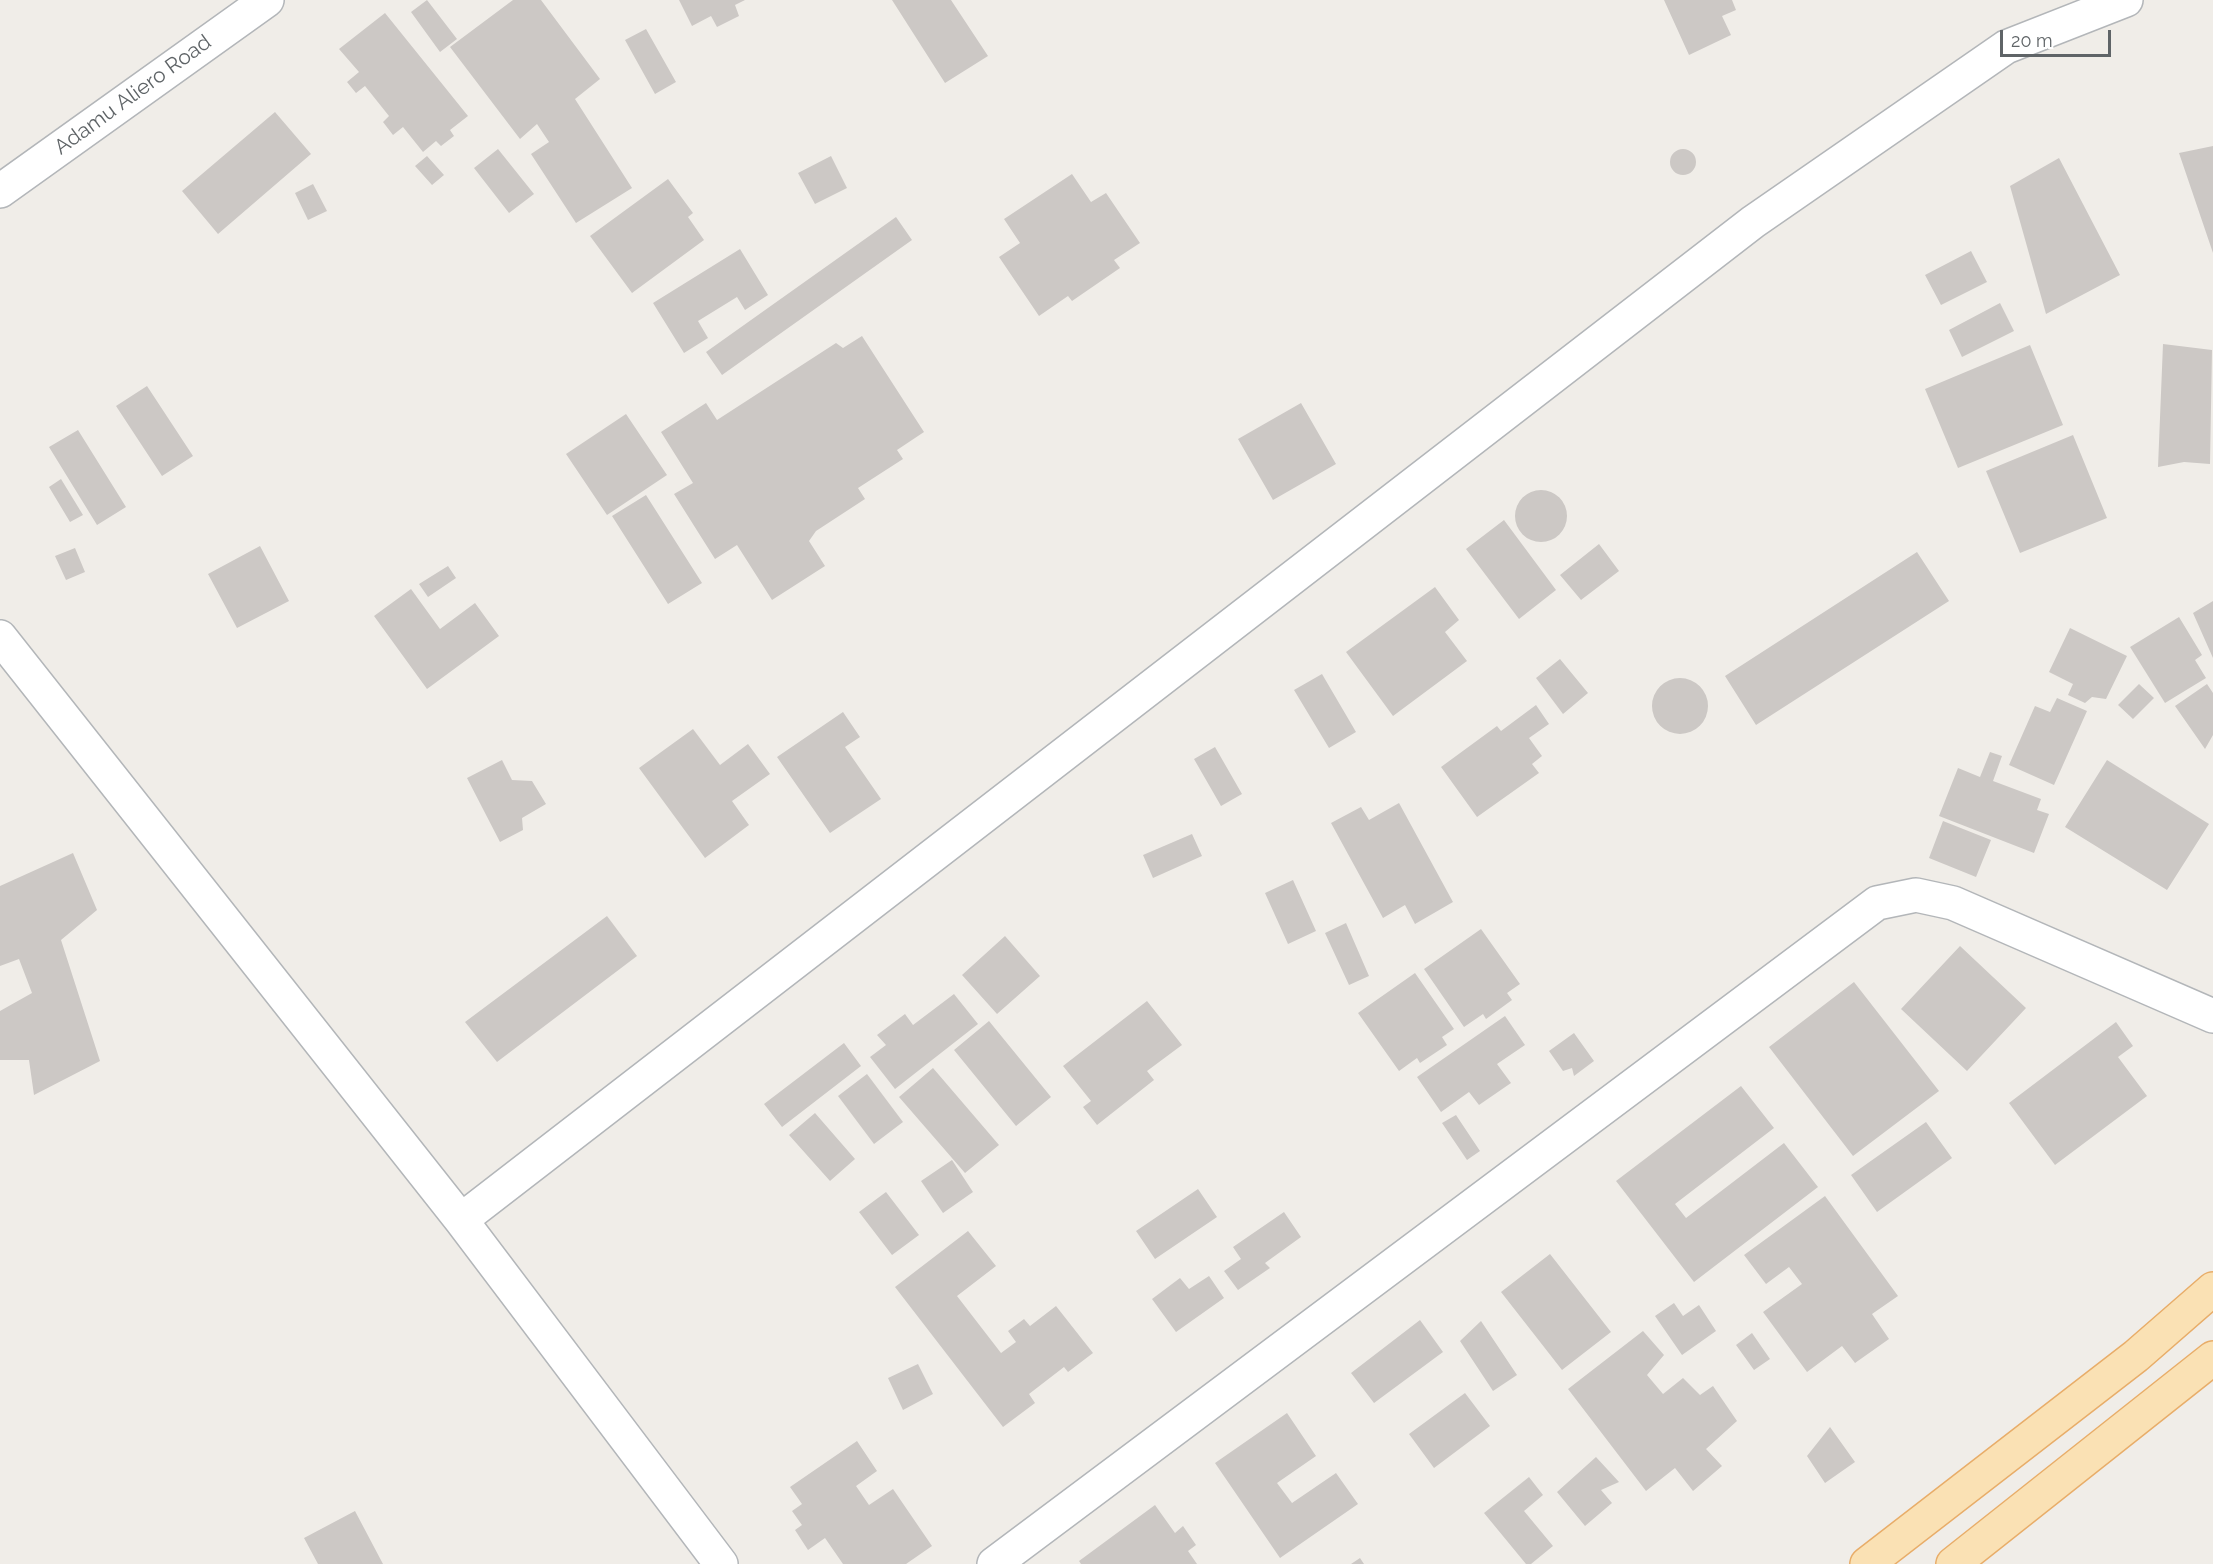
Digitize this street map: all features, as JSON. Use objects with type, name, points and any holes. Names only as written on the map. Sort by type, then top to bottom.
[{"type":"main road","points":[[1867,1564],[2136,1356],[2213,1289]]},
{"type":"main road","points":[[1953,1564],[2213,1358]]},
{"type":"street","name":"Adamu Aliero Road","points":[[0,191],[267,0]]},
{"type":"street","points":[[461,1220],[1753,222],[2006,47],[2126,0]]},
{"type":"street","points":[[0,636],[461,1220],[721,1564]]},
{"type":"street","points":[[994,1564],[1877,903],[1916,895],[1953,903],[2213,1016]]},
{"type":"building","points":[[427,0],[457,39],[440,52],[411,12]]},
{"type":"building","points":[[513,0],[541,0],[600,79],[575,99],[632,188],[576,223],[531,154],[549,142],[537,124],[520,139],[450,47]]},
{"type":"building","points":[[679,0],[745,0],[735,5],[739,16],[717,27],[711,16],[692,26]]},
{"type":"building","points":[[892,0],[951,0],[988,56],[945,83]]},
{"type":"building","points":[[1664,0],[1732,0],[1736,10],[1722,16],[1731,35],[1689,55]]},
{"type":"building","points":[[385,13],[468,116],[450,130],[454,136],[441,146],[436,141],[423,152],[403,127],[393,135],[383,122],[389,116],[365,86],[356,93],[347,82],[359,72],[339,49]]},
{"type":"building","points":[[646,29],[676,82],[655,94],[625,40]]},
{"type":"building","points":[[275,112],[311,154],[218,234],[182,191]]},
{"type":"building","points":[[2213,146],[2213,253],[2179,153]]},
{"type":"building","points":[[498,149],[534,194],[509,213],[474,168]]},
{"type":"building","points":[[1683,149],[1692,153],[1696,162],[1692,171],[1683,175],[1674,171],[1670,162],[1674,153]]},
{"type":"building","points":[[427,156],[444,175],[432,185],[415,166]]},
{"type":"building","points":[[831,156],[847,188],[815,204],[798,173]]},
{"type":"building","points":[[2059,158],[2120,275],[2046,314],[2010,186]]},
{"type":"building","points":[[1072,174],[1091,202],[1106,193],[1140,243],[1114,260],[1120,268],[1072,301],[1068,296],[1039,316],[999,257],[1020,243],[1004,219]]},
{"type":"building","points":[[668,179],[693,213],[688,217],[704,240],[632,293],[590,236]]},
{"type":"building","points":[[313,184],[327,211],[308,220],[295,193]]},
{"type":"building","points":[[896,217],[912,240],[722,375],[706,352]]},
{"type":"building","points":[[740,249],[768,295],[745,310],[737,297],[698,321],[708,338],[684,353],[653,303]]},
{"type":"building","points":[[1971,251],[1987,282],[1941,305],[1925,275]]},
{"type":"building","points":[[2000,303],[2014,331],[1962,357],[1949,330]]},
{"type":"building","points":[[862,336],[924,432],[897,450],[903,459],[858,488],[865,499],[816,531],[809,541],[825,566],[772,600],[737,545],[715,559],[674,494],[693,483],[661,432],[706,403],[717,420],[836,343],[843,348]]},
{"type":"building","points":[[2163,344],[2212,350],[2210,464],[2184,462],[2158,467]]},
{"type":"building","points":[[2030,345],[2063,425],[1958,468],[1925,389]]},
{"type":"building","points":[[147,386],[193,456],[162,476],[116,406]]},
{"type":"building","points":[[1301,403],[1336,464],[1273,500],[1238,439]]},
{"type":"building","points":[[626,414],[667,475],[607,515],[566,454]]},
{"type":"building","points":[[78,430],[126,507],[97,525],[49,447]]},
{"type":"building","points":[[2073,435],[2107,518],[2020,553],[1986,471]]},
{"type":"building","points":[[61,479],[83,515],[70,522],[49,487]]},
{"type":"building","points":[[1541,490],[1551,492],[1559,498],[1565,506],[1567,516],[1565,526],[1559,534],[1551,540],[1541,542],[1531,540],[1523,534],[1517,526],[1515,516],[1517,506],[1523,498],[1531,492]]},
{"type":"building","points":[[646,495],[702,583],[668,604],[612,516]]},
{"type":"building","points":[[1504,520],[1556,590],[1519,619],[1466,549]]},
{"type":"building","points":[[1599,544],[1619,571],[1581,600],[1560,575]]},
{"type":"building","points":[[260,546],[289,601],[237,628],[208,574]]},
{"type":"building","points":[[75,548],[85,572],[66,580],[55,556]]},
{"type":"building","points":[[1917,552],[1949,601],[1756,725],[1725,676]]},
{"type":"building","points":[[448,566],[456,578],[428,597],[419,584]]},
{"type":"building","points":[[1435,587],[1459,620],[1445,632],[1467,661],[1393,716],[1346,652]]},
{"type":"building","points":[[411,589],[440,629],[475,603],[499,636],[427,689],[374,616]]},
{"type":"building","points":[[2213,601],[2213,658],[2193,613]]},
{"type":"building","points":[[2179,617],[2202,655],[2195,660],[2206,678],[2165,703],[2130,647]]},
{"type":"building","points":[[2070,628],[2127,656],[2106,699],[2092,697],[2085,703],[2068,695],[2073,684],[2049,672]]},
{"type":"building","points":[[1560,659],[1588,693],[1563,714],[1536,678]]},
{"type":"building","points":[[1322,674],[1356,732],[1329,748],[1294,690]]},
{"type":"building","points":[[1680,678],[1691,680],[1700,686],[1706,695],[1708,706],[1706,717],[1700,726],[1691,732],[1680,734],[1669,732],[1660,726],[1654,717],[1652,706],[1654,695],[1660,686],[1669,680]]},
{"type":"building","points":[[2139,684],[2154,698],[2133,719],[2118,705]]},
{"type":"building","points":[[2207,684],[2213,693],[2213,735],[2205,749],[2175,706]]},
{"type":"building","points":[[2057,698],[2087,711],[2054,785],[2009,765],[2035,706],[2050,712]]},
{"type":"building","points":[[1536,705],[1549,724],[1529,738],[1542,756],[1532,764],[1539,773],[1477,817],[1441,767],[1497,726],[1501,731]]},
{"type":"building","points":[[843,712],[860,737],[845,747],[881,799],[830,833],[777,757]]},
{"type":"building","points":[[693,729],[720,765],[748,744],[770,774],[732,801],[749,825],[705,858],[639,768]]},
{"type":"building","points":[[1215,747],[1242,794],[1221,806],[1194,759]]},
{"type":"building","points":[[1990,752],[2002,756],[1993,781],[2041,799],[2037,810],[2049,814],[2034,853],[1939,816],[1958,768],[1980,777]]},
{"type":"building","points":[[502,760],[512,780],[532,781],[546,804],[522,818],[523,830],[500,842],[467,778]]},
{"type":"building","points":[[2107,760],[2209,824],[2167,890],[2065,827]]},
{"type":"building","points":[[1399,803],[1453,902],[1415,924],[1405,905],[1383,918],[1331,823],[1361,807],[1369,820]]},
{"type":"building","points":[[1943,821],[1991,840],[1976,877],[1929,858]]},
{"type":"building","points":[[1192,834],[1202,856],[1153,878],[1143,855]]},
{"type":"building","points":[[73,853],[97,910],[61,940],[100,1061],[34,1095],[29,1060],[0,1060],[0,1011],[32,993],[19,959],[0,966],[0,886]]},
{"type":"building","points":[[1293,880],[1316,931],[1288,944],[1265,893]]},
{"type":"building","points":[[607,916],[637,956],[497,1062],[465,1022]]},
{"type":"building","points":[[1346,923],[1369,976],[1349,985],[1325,933]]},
{"type":"building","points":[[1481,929],[1520,984],[1507,993],[1512,1000],[1486,1019],[1483,1014],[1464,1027],[1424,969]]},
{"type":"building","points":[[1005,936],[1040,976],[997,1014],[962,975]]},
{"type":"building","points":[[1960,946],[2026,1008],[1967,1071],[1901,1009]]},
{"type":"building","points":[[1415,973],[1454,1029],[1442,1037],[1447,1045],[1420,1063],[1417,1058],[1399,1071],[1358,1013]]},
{"type":"building","points":[[1854,982],[1939,1091],[1853,1156],[1769,1047]]},
{"type":"building","points":[[954,994],[978,1024],[895,1089],[870,1057],[886,1045],[877,1035],[905,1014],[913,1025]]},
{"type":"building","points":[[1147,1001],[1182,1045],[1147,1071],[1154,1080],[1097,1125],[1083,1107],[1091,1101],[1063,1066]]},
{"type":"building","points":[[1505,1016],[1525,1045],[1497,1064],[1511,1083],[1479,1105],[1469,1092],[1441,1112],[1417,1077]]},
{"type":"building","points":[[989,1021],[1051,1097],[1016,1126],[954,1050]]},
{"type":"building","points":[[2116,1022],[2133,1046],[2118,1057],[2147,1096],[2055,1165],[2009,1103]]},
{"type":"building","points":[[1574,1033],[1594,1061],[1574,1076],[1572,1068],[1563,1071],[1549,1051]]},
{"type":"building","points":[[844,1043],[861,1066],[782,1127],[764,1104]]},
{"type":"building","points":[[933,1068],[999,1145],[965,1173],[899,1097]]},
{"type":"building","points":[[867,1074],[903,1122],[874,1144],[838,1096]]},
{"type":"building","points":[[1741,1086],[1774,1128],[1675,1204],[1686,1218],[1784,1143],[1818,1187],[1694,1282],[1616,1181]]},
{"type":"building","points":[[815,1113],[855,1159],[830,1181],[789,1135]]},
{"type":"building","points":[[1456,1115],[1480,1151],[1467,1160],[1442,1123]]},
{"type":"building","points":[[1926,1122],[1952,1158],[1877,1212],[1851,1175]]},
{"type":"building","points":[[952,1160],[973,1192],[943,1213],[921,1181]]},
{"type":"building","points":[[1198,1189],[1217,1217],[1155,1259],[1136,1231]]},
{"type":"building","points":[[886,1192],[919,1235],[892,1255],[859,1212]]},
{"type":"building","points":[[1825,1196],[1898,1296],[1872,1314],[1889,1339],[1855,1363],[1842,1346],[1807,1372],[1763,1312],[1802,1284],[1789,1267],[1766,1284],[1744,1255]]},
{"type":"building","points":[[1284,1212],[1301,1237],[1265,1263],[1270,1268],[1238,1290],[1224,1271],[1241,1259],[1233,1247]]},
{"type":"building","points":[[968,1231],[996,1266],[957,1296],[1001,1353],[1016,1342],[1008,1331],[1024,1319],[1030,1326],[1056,1306],[1093,1353],[1068,1372],[1064,1367],[1029,1394],[1035,1403],[1003,1427],[895,1287]]},
{"type":"building","points":[[1550,1254],[1611,1332],[1562,1370],[1501,1292]]},
{"type":"building","points":[[1209,1276],[1224,1298],[1176,1332],[1152,1299],[1180,1278],[1189,1289]]},
{"type":"building","points":[[1674,1303],[1683,1316],[1699,1305],[1716,1331],[1682,1355],[1655,1316]]},
{"type":"building","points":[[1420,1320],[1443,1352],[1374,1403],[1351,1373]]},
{"type":"building","points":[[1481,1321],[1517,1375],[1493,1391],[1460,1341]]},
{"type":"building","points":[[1643,1331],[1664,1355],[1647,1375],[1663,1394],[1683,1378],[1700,1395],[1713,1386],[1737,1421],[1706,1449],[1722,1466],[1693,1491],[1675,1468],[1646,1491],[1568,1389]]},
{"type":"building","points":[[1752,1333],[1770,1359],[1754,1370],[1736,1345]]},
{"type":"building","points":[[918,1364],[933,1394],[903,1410],[888,1378]]},
{"type":"building","points":[[1465,1393],[1490,1426],[1434,1468],[1409,1434]]},
{"type":"building","points":[[1287,1413],[1316,1456],[1277,1483],[1292,1503],[1336,1473],[1358,1504],[1280,1558],[1215,1463]]},
{"type":"building","points":[[1830,1427],[1855,1462],[1825,1483],[1807,1456]]},
{"type":"building","points":[[857,1441],[877,1471],[856,1486],[869,1505],[893,1489],[932,1546],[906,1564],[843,1564],[825,1538],[808,1550],[795,1530],[802,1525],[792,1511],[802,1504],[790,1487]]},
{"type":"building","points":[[1596,1457],[1619,1482],[1601,1490],[1612,1503],[1585,1526],[1557,1492]]},
{"type":"building","points":[[1529,1477],[1543,1495],[1524,1511],[1553,1546],[1531,1564],[1526,1564],[1484,1513]]},
{"type":"building","points":[[1155,1505],[1175,1533],[1183,1526],[1196,1545],[1188,1551],[1197,1564],[1081,1564],[1079,1561]]},
{"type":"building","points":[[355,1511],[383,1564],[318,1564],[304,1538]]},
{"type":"building","points":[[1360,1558],[1364,1564],[1351,1564]]}]
